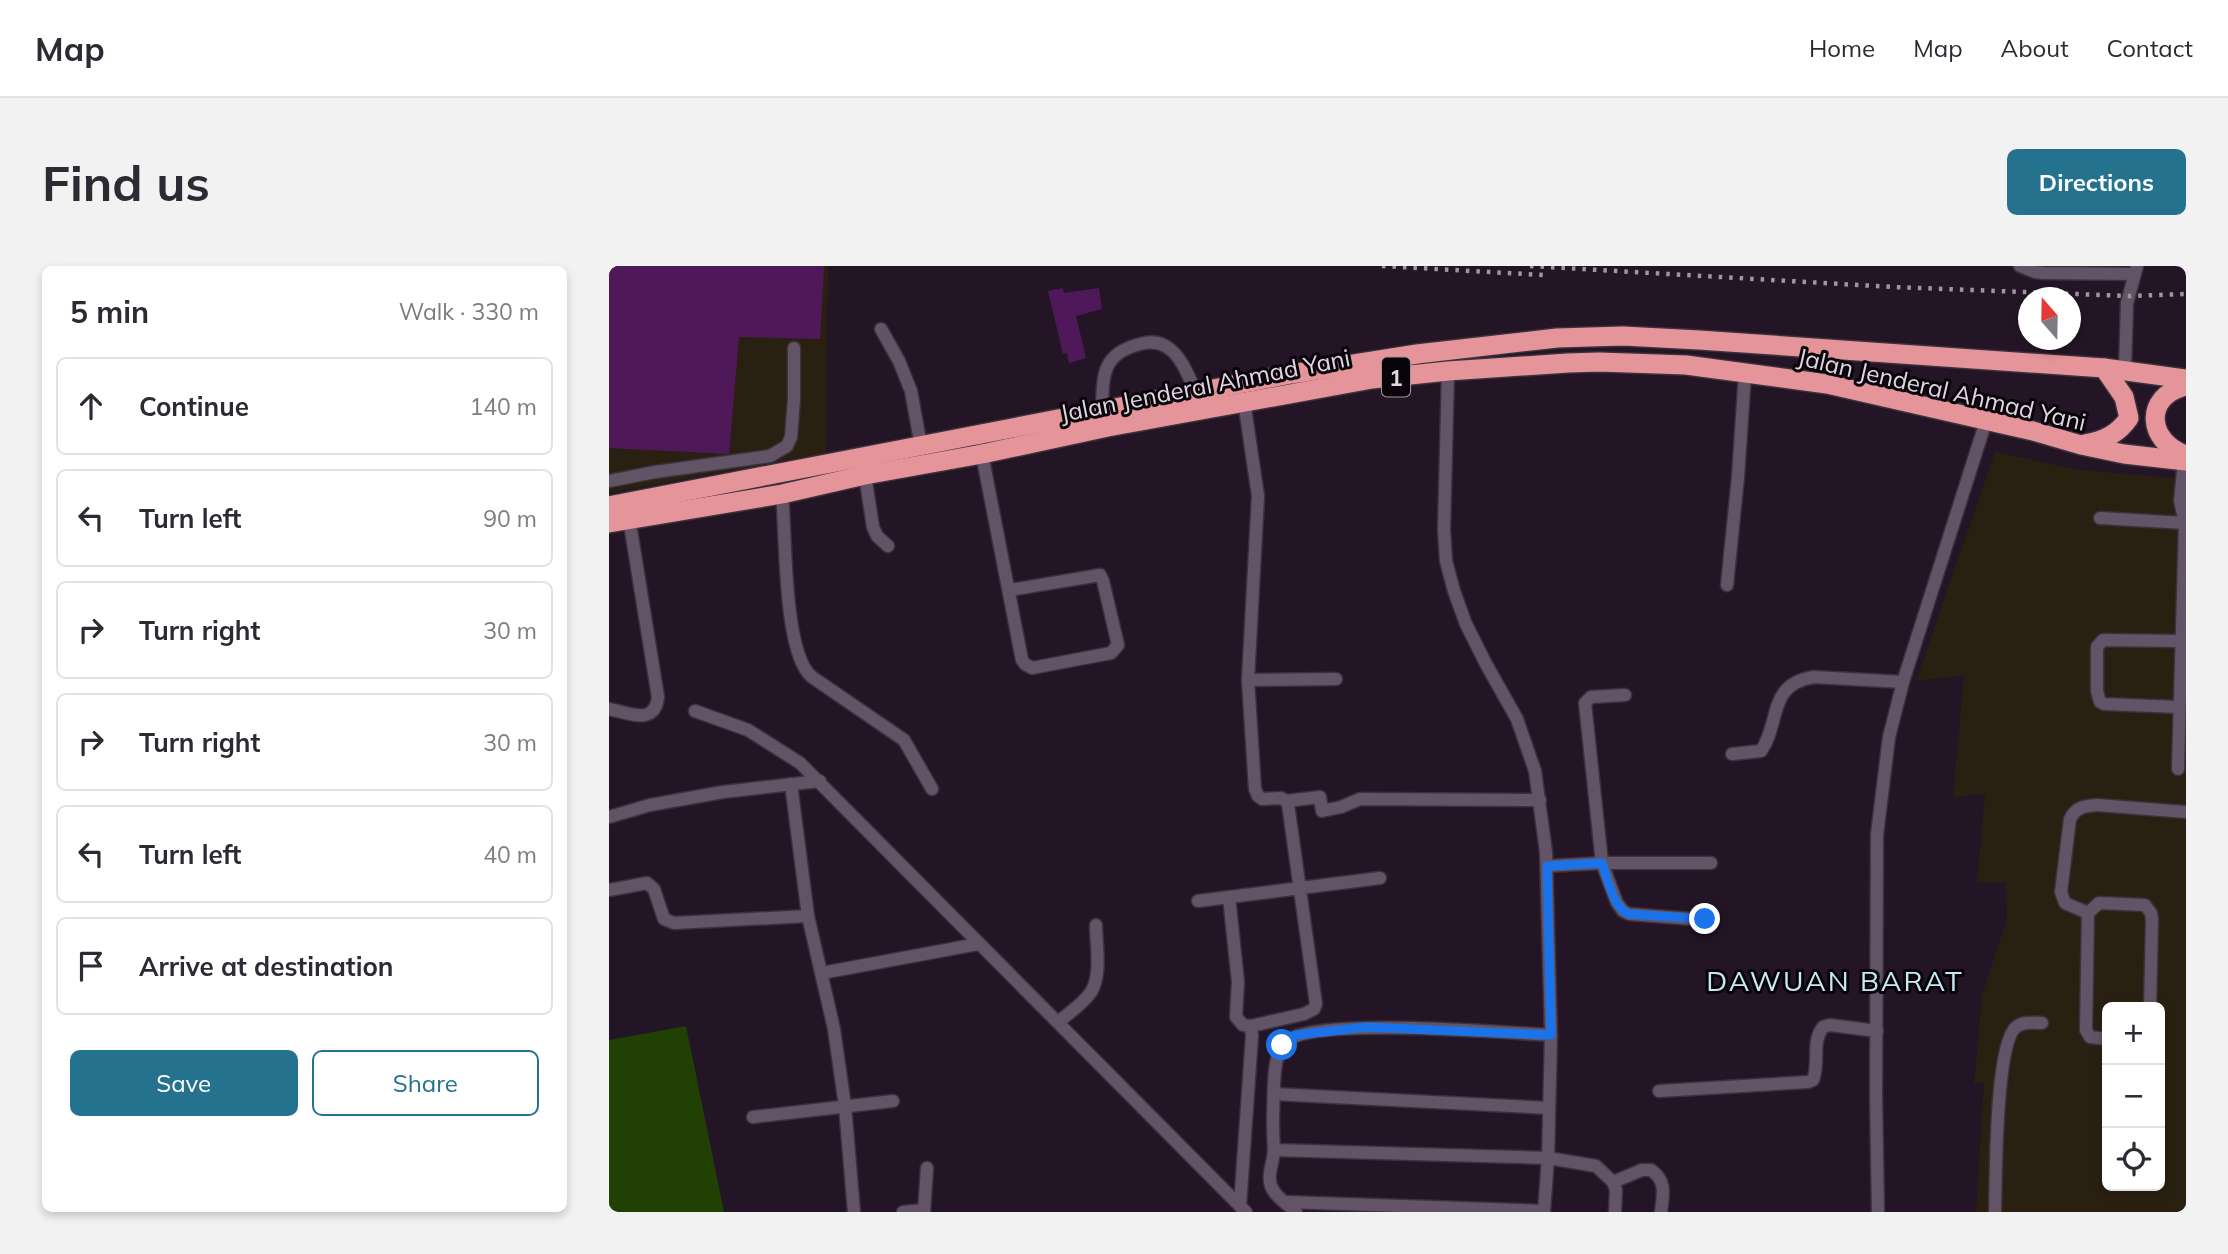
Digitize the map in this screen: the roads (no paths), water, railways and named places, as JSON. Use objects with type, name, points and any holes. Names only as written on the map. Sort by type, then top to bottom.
[{"type":"highway","name":"Jalan Jenderal Ahmad Yani","points":[[609,523],[782,494],[865,475],[1102,411],[1196,392],[1290,374],[1512,342],[1590,336],[1699,340],[2104,368],[2186,379]]},
{"type":"highway","name":"Jalan Jenderal Ahmad Yani","points":[[609,506],[922,446],[981,444],[1372,379],[1448,371],[1599,362],[1686,365],[1827,384],[2033,431],[2081,445],[2124,454],[2185,459]]},
{"type":"highway","points":[[2081,445],[2102,441],[2122,429],[2129,418],[2124,397],[2104,368]]},
{"type":"highway","points":[[2185,459],[2163,442],[2154,421],[2160,402],[2168,394],[2186,386]]},
{"type":"street","points":[[2020,266],[2044,273],[2136,270],[2128,296],[2125,320],[2125,370]]},
{"type":"street","points":[[881,329],[909,384],[922,446]]},
{"type":"street","points":[[1102,411],[1103,377],[1108,364],[1115,354],[1129,346],[1146,342],[1163,344],[1173,352],[1196,392]]},
{"type":"street","points":[[609,481],[769,456],[787,446],[791,437],[793,412],[794,348]]},
{"type":"street","points":[[1287,1202],[1544,1212],[1551,1035],[1547,866],[1540,800],[1535,771],[1517,719],[1466,624],[1446,561],[1444,508],[1448,371]]},
{"type":"street","points":[[1727,584],[1745,373]]},
{"type":"street","points":[[1244,401],[1258,496],[1248,680],[1255,789],[1258,796],[1262,799],[1286,800],[1319,797],[1322,811],[1360,799],[1540,800]]},
{"type":"street","points":[[1878,1212],[1877,835],[1889,737],[1903,682],[1986,421]]},
{"type":"street","points":[[981,444],[1022,660],[1032,668],[1111,653],[1118,645],[1100,575],[1010,590]]},
{"type":"street","points":[[2178,769],[2185,523],[2180,500],[2185,459]]},
{"type":"street","points":[[865,475],[873,527],[877,536],[888,546]]},
{"type":"street","points":[[782,494],[790,617],[805,670],[904,740],[932,789]]},
{"type":"street","points":[[609,709],[651,714],[655,710],[658,697],[629,518]]},
{"type":"street","points":[[2100,518],[2185,523]]},
{"type":"street","points":[[2179,707],[2100,702],[2097,691],[2097,647],[2103,640],[2181,641]]},
{"type":"street","points":[[1732,754],[1761,751],[1769,734],[1778,700],[1796,682],[1814,677],[1903,682]]},
{"type":"street","points":[[1248,680],[1336,680]]},
{"type":"street","points":[[1625,695],[1591,697],[1585,703],[1602,863],[1617,903],[1623,911],[1629,914],[1705,919]]},
{"type":"street","points":[[695,711],[762,737],[800,763],[820,781],[978,944],[1243,1209]]},
{"type":"street","points":[[609,817],[663,803],[723,792],[820,781]]},
{"type":"street","points":[[791,784],[808,916],[834,1029],[845,1106],[854,1212]]},
{"type":"street","points":[[1229,897],[1238,982],[1236,1017],[1243,1025],[1251,1026],[1304,1014],[1314,1009],[1316,1004],[1301,888],[1286,800]]},
{"type":"street","points":[[2088,912],[2065,903],[2061,892],[2070,818],[2074,811],[2084,806],[2097,805],[2186,812]]},
{"type":"street","points":[[1547,866],[1711,863]]},
{"type":"street","points":[[1198,901],[1380,878]]},
{"type":"street","points":[[609,890],[647,883],[655,889],[664,919],[674,923],[808,916]]},
{"type":"street","points":[[2102,1038],[2091,1037],[2086,1030],[2088,912],[2099,903],[2145,905],[2148,908],[2152,920],[2150,1002]]},
{"type":"street","points":[[1058,1022],[1083,1000],[1094,985],[1097,976],[1096,925]]},
{"type":"street","points":[[822,973],[978,944]]},
{"type":"street","points":[[1995,1212],[2000,1087],[2007,1042],[2017,1026],[2026,1022],[2042,1023]]},
{"type":"street","points":[[1243,1209],[1251,1026]]},
{"type":"street","points":[[1296,1212],[1279,1197],[1270,1183],[1274,1150],[1277,1058],[1288,1038],[1366,1027],[1551,1035]]},
{"type":"street","points":[[1659,1091],[1808,1082],[1813,1080],[1816,1073],[1817,1039],[1823,1027],[1877,1031]]},
{"type":"street","points":[[1274,1094],[1549,1108]]},
{"type":"street","points":[[753,1117],[893,1101]]},
{"type":"street","points":[[1274,1150],[1548,1158],[1596,1166],[1613,1182],[1616,1190],[1615,1212]]},
{"type":"street","points":[[903,1212],[924,1211],[927,1168]]},
{"type":"street","points":[[1613,1182],[1642,1170],[1651,1170],[1661,1180],[1661,1212]]},
{"type":"railway","points":[[1382,266],[1543,275]]},
{"type":"railway","points":[[1530,266],[1893,287],[2128,296],[2186,294]]},
{"type":"district","name":"DAWUAN BARAT","points":[[1835,980]]}]
